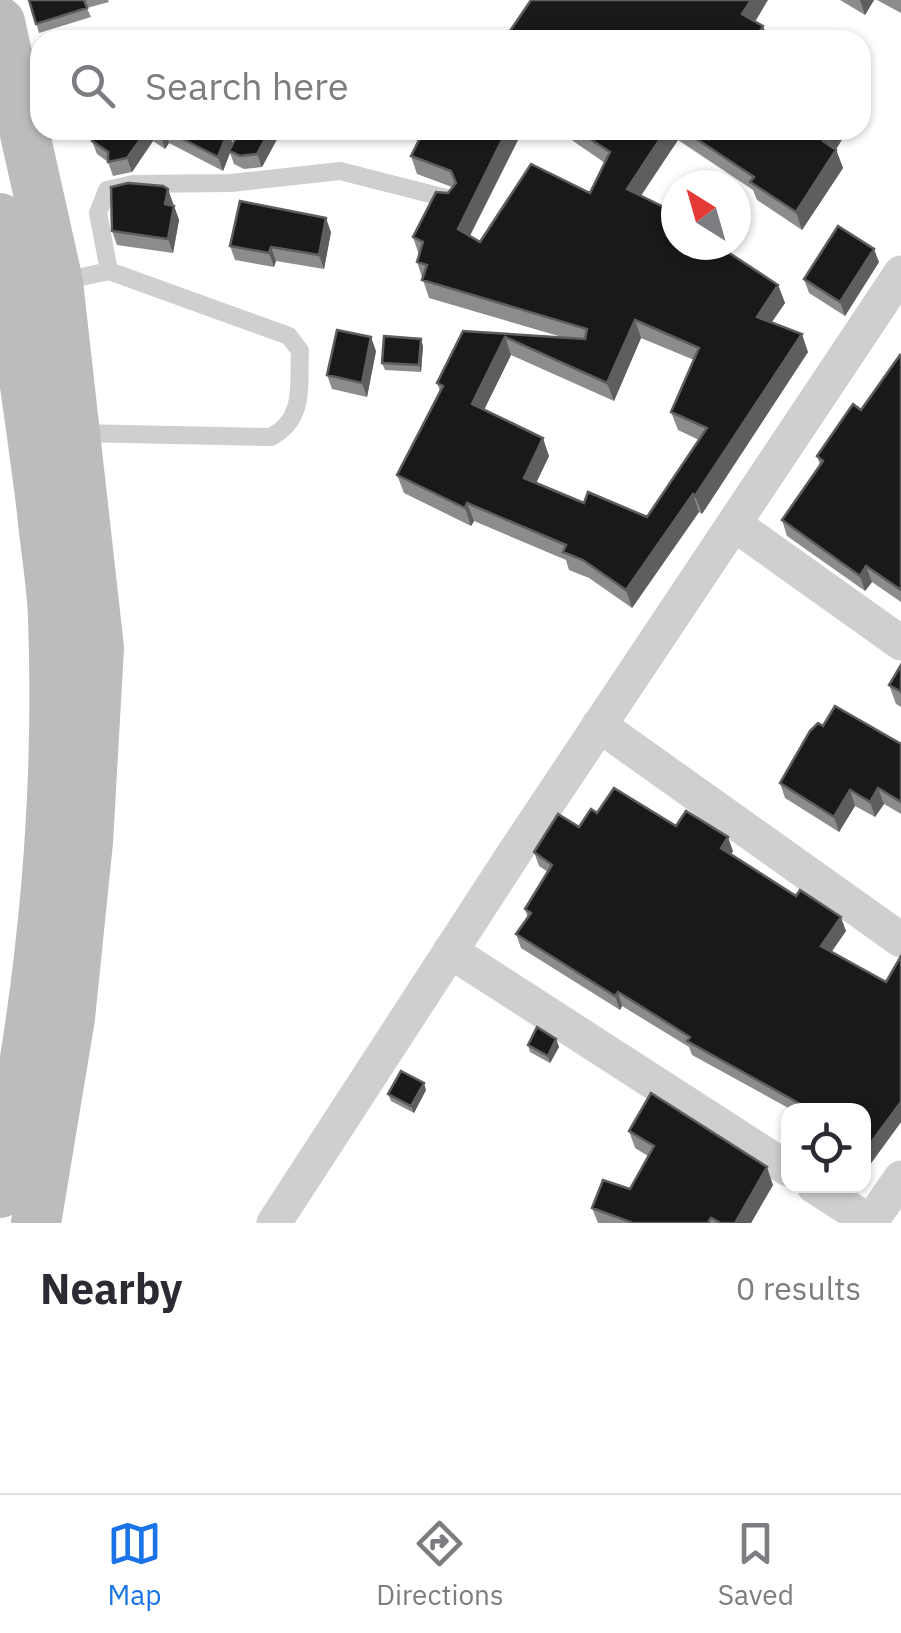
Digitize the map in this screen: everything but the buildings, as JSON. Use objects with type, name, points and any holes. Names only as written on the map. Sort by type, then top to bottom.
[{"type":"street","points":[[0,22],[58,282],[99,648],[88,842],[70,1018],[36,1223]]},
{"type":"street","points":[[0,218],[32,431],[53,614],[54,675],[50,844],[31,1018],[0,1193]]},
{"type":"street","points":[[274,1223],[901,273]]},
{"type":"street","points":[[734,524],[901,643]]},
{"type":"street","points":[[600,725],[901,940]]},
{"type":"street","points":[[450,951],[781,1164]]},
{"type":"street","points":[[825,1193],[870,1222],[901,1178]]},
{"type":"lane","points":[[110,271],[98,213],[107,190],[134,184],[231,183],[340,171],[450,198]]},
{"type":"lane","points":[[58,282],[110,271],[289,336],[300,351],[297,411],[286,428],[271,437],[76,433]]}]
